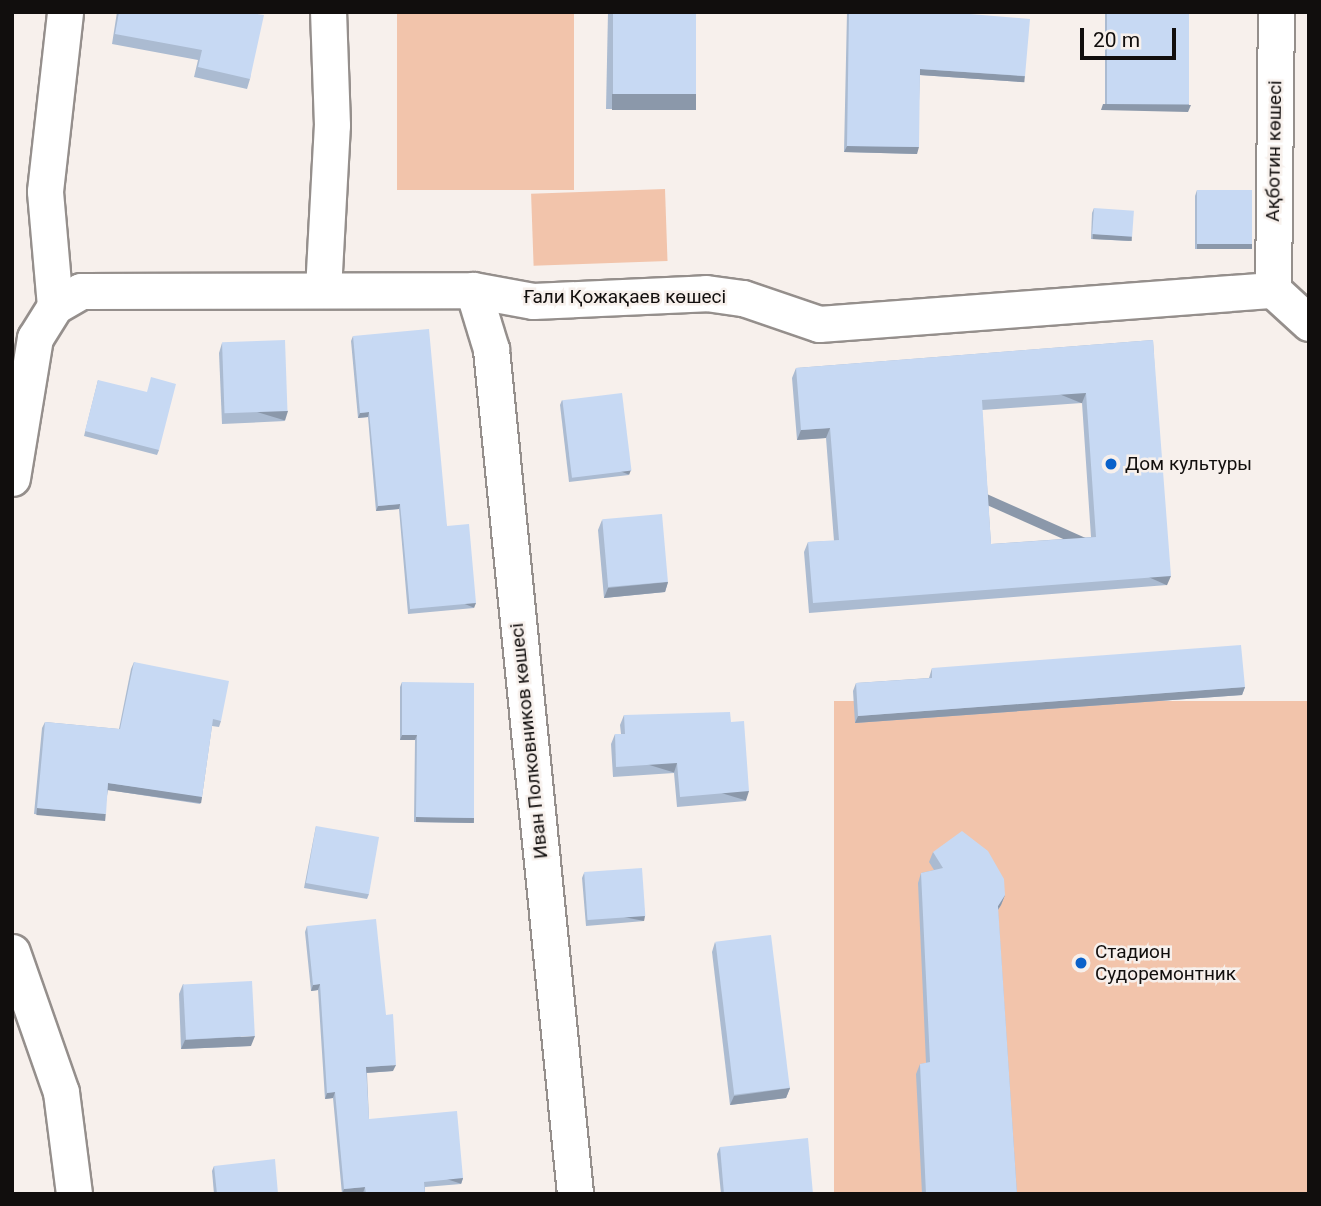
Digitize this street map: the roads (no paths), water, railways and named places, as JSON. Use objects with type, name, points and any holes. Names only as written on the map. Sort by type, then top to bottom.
[{"type":"street","points":[[12,478],[35,338],[55,306],[45,191],[65,12]]},
{"type":"street","points":[[323,290],[332,125],[328,12]]},
{"type":"street","name":"Ақботин көшесі","points":[[1273,290],[1276,12]]},
{"type":"street","name":"Ғали Қожақаев көшесі","points":[[55,306],[81,291],[473,290],[533,301],[706,293],[743,298],[819,324],[1273,290]]},
{"type":"street","name":"Иван Полковников көшесі","points":[[473,290],[491,349],[575,1194]]},
{"type":"street","points":[[1273,290],[1309,323]]},
{"type":"street","points":[[12,952],[61,1092],[74,1194]]},
{"type":"place","name":"Дом культуры","points":[[1111,464]]},
{"type":"place","name":"Стадион Судоремонтник","points":[[1081,963]]}]
